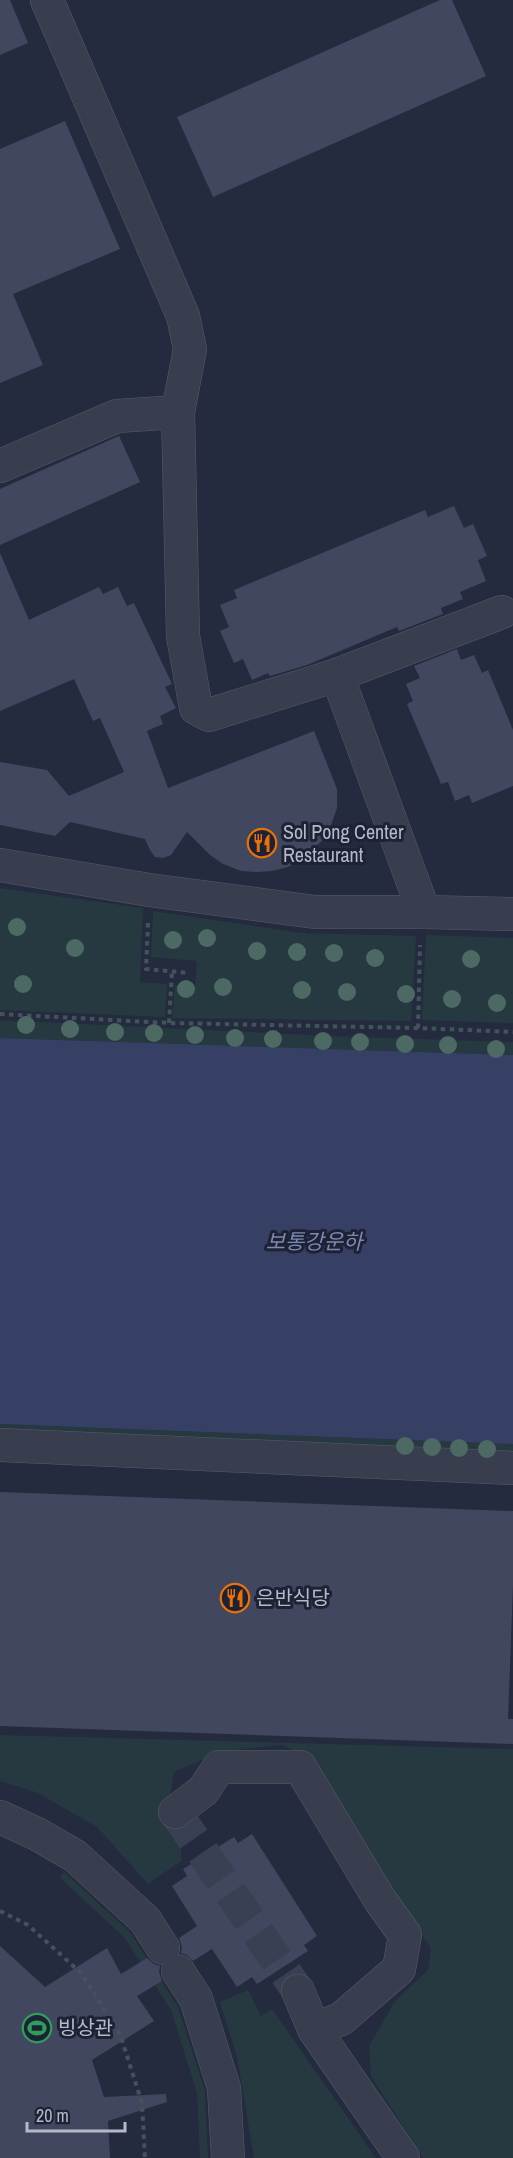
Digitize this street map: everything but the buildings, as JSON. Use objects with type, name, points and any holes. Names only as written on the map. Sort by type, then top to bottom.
[{"type":"street","points":[[47,0],[183,316],[190,349],[178,412],[183,636],[196,708],[209,715],[337,675],[502,612]]},
{"type":"street","points":[[0,466],[117,416],[178,412]]},
{"type":"street","points":[[337,675],[422,926]]},
{"type":"street","points":[[0,865],[149,890],[422,926],[513,914]]},
{"type":"street","points":[[0,1445],[513,1468]]},
{"type":"street","points":[[175,1812],[203,1791],[219,1767],[300,1767],[380,1900],[405,1935],[399,1970],[341,2019],[314,2029]]},
{"type":"street","points":[[0,1817],[37,1834],[75,1856],[145,1920],[196,1999],[224,2088],[228,2158]]},
{"type":"street","points":[[298,1991],[314,2029],[403,2158]]},
{"type":"path","points":[[149,890],[146,969],[189,973]]},
{"type":"path","points":[[418,1028],[422,926]]},
{"type":"path","points":[[169,1023],[172,971]]},
{"type":"path","points":[[0,1014],[169,1023],[513,1032]]},
{"type":"path","points":[[0,1911],[28,1925],[81,1973],[120,2034],[142,2103],[145,2158]]},
{"type":"shaded area","points":[[0,888],[143,908],[140,982],[167,984],[165,1017],[0,1010]]},
{"type":"shaded area","points":[[153,911],[301,933],[416,936],[411,1021],[172,1018],[175,985],[195,987],[197,961],[151,957]]},
{"type":"shaded area","points":[[426,935],[513,938],[513,1023],[422,1020]]},
{"type":"shaded area","points":[[0,1020],[331,1036],[513,1042],[513,1055],[0,1038]]},
{"type":"shaded area","points":[[0,1424],[513,1444],[513,1459],[0,1437]]},
{"type":"shaded area","points":[[0,1735],[513,1749],[513,2158],[423,2158],[371,2076],[369,2046],[395,2001],[428,1970],[431,1949],[310,1758],[282,1745],[223,1751],[174,1772],[166,1824],[181,1845],[181,1861],[148,1884],[97,1827],[38,1793],[0,1781]]},
{"type":"shaded area","points":[[64,1872],[130,1932],[178,2007],[205,2091],[208,2158],[200,2158],[197,2093],[171,2010],[124,1937],[60,1878]]},
{"type":"shaded area","points":[[248,1990],[261,2016],[272,2009],[376,2158],[254,2158],[237,2057],[220,2002]]},
{"type":"water","name":"보통강운하","points":[[0,1038],[513,1055],[513,1444],[0,1424]]},
{"type":"tunnel","points":[[175,1812],[298,1991]]},
{"type":"place","name":"Sol Pong Center Restaurant","points":[[262,843]]},
{"type":"place","name":"은반식당","points":[[235,1598]]},
{"type":"place","name":"빙상관","points":[[37,2028]]}]
